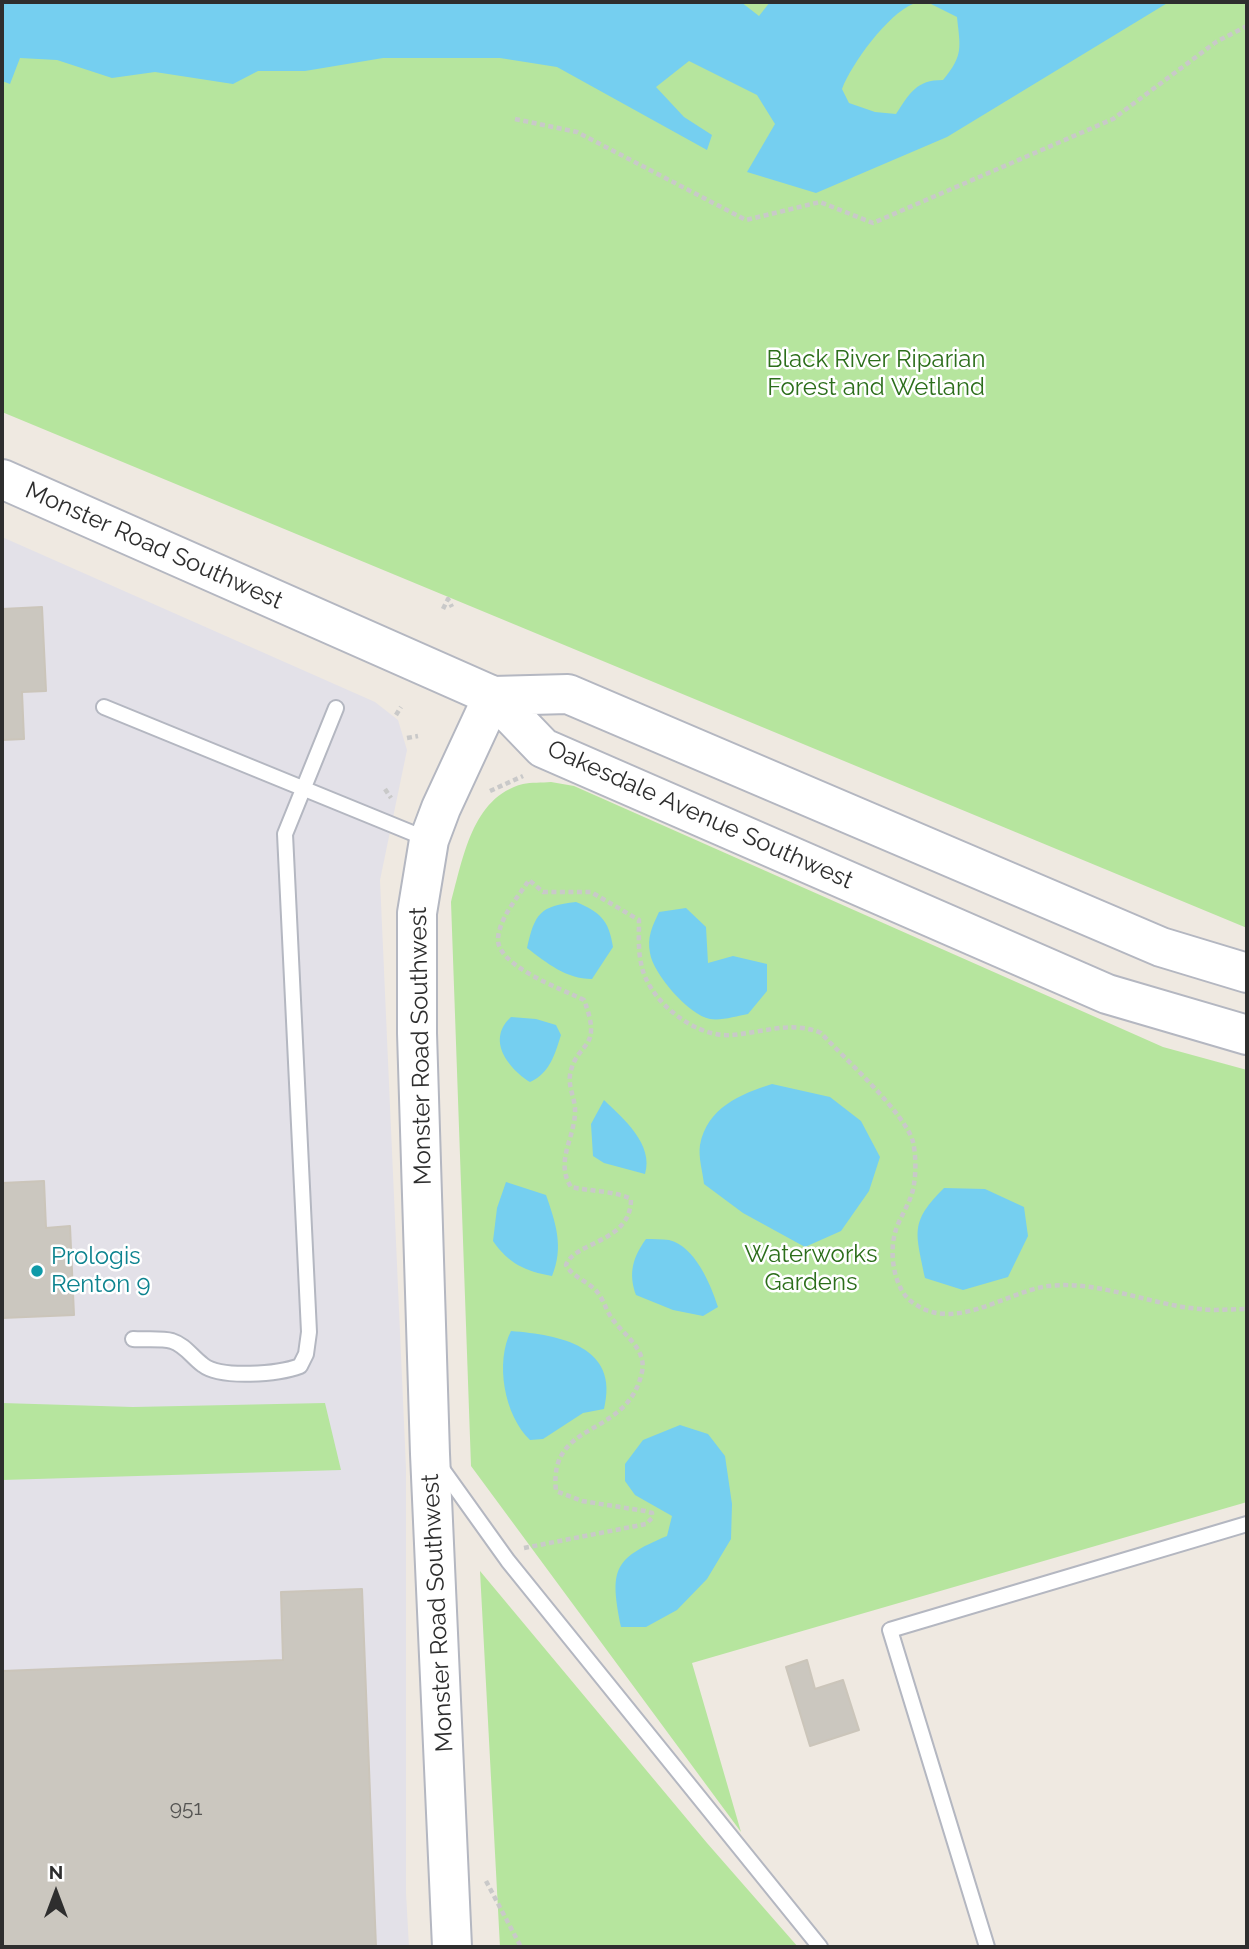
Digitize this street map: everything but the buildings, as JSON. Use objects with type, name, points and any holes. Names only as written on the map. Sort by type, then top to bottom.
[{"type":"street","name":"Monster Road Southwest","points":[[2,479],[493,696],[429,840],[417,913],[415,973],[430,1454],[452,1947]]},
{"type":"street","points":[[493,696],[568,694],[1161,947],[1247,973]]},
{"type":"street","name":"Oakesdale Avenue Southwest","points":[[493,696],[543,748],[1107,994],[1247,1035]]},
{"type":"lane","points":[[104,707],[429,840]]},
{"type":"lane","points":[[133,1339],[172,1341],[184,1347],[204,1366],[218,1372],[284,1372],[300,1366],[306,1354],[309,1332],[285,834],[336,709]]},
{"type":"lane","points":[[430,1454],[503,1553],[820,1947]]},
{"type":"lane","points":[[987,1947],[890,1630],[1247,1524]]},
{"type":"path","points":[[515,119],[577,132],[746,220],[820,202],[873,223],[1113,119],[1216,42],[1247,26]]},
{"type":"path","points":[[443,608],[448,600],[452,607]]},
{"type":"path","points":[[396,715],[401,707]]},
{"type":"path","points":[[407,738],[418,736]]},
{"type":"path","points":[[505,772],[506,781]]},
{"type":"path","points":[[483,795],[506,781],[532,774]]},
{"type":"path","points":[[385,789],[391,798]]},
{"type":"path","points":[[503,1553],[646,1524],[652,1518],[652,1513],[645,1511],[582,1502],[556,1491],[558,1460],[571,1442],[614,1417],[631,1402],[642,1369],[632,1339],[612,1320],[598,1292],[566,1265],[576,1252],[608,1238],[631,1209],[631,1199],[620,1194],[571,1187],[564,1176],[563,1167],[575,1114],[570,1077],[589,1044],[592,1030],[584,1000],[512,964],[500,953],[498,939],[503,919],[529,880],[543,892],[591,892],[639,920],[641,966],[659,999],[688,1025],[710,1035],[791,1027],[808,1028],[821,1033],[893,1110],[913,1140],[915,1161],[914,1185],[895,1233],[893,1251],[895,1272],[911,1302],[932,1312],[973,1311],[1023,1290],[1051,1286],[1100,1290],[1199,1309],[1247,1309]]},
{"type":"path","points":[[486,1881],[521,1947]]},
{"type":"shaded area","points":[[2,537],[375,702],[398,720],[407,750],[380,880],[406,1468],[406,1893],[409,1947],[2,1947]]},
{"type":"green space","name":"Black River Riparian Forest and Wetland","points":[[2,2],[1247,2],[1247,928],[2,412]]},
{"type":"green space","name":"Waterworks Gardens","points":[[551,782],[574,786],[1163,1047],[1247,1070],[1247,1502],[692,1663],[741,1832],[471,1466],[451,902],[472,832],[492,802],[506,791],[523,784]]},
{"type":"green space","points":[[2,1403],[133,1407],[325,1403],[341,1470],[2,1480]]},
{"type":"green space","points":[[480,1571],[707,1843],[798,1947],[500,1947]]},
{"type":"water","points":[[2,2],[741,2],[759,16],[770,2],[1169,2],[947,137],[816,193],[747,172],[775,124],[757,95],[689,61],[656,87],[684,117],[712,135],[707,150],[557,67],[500,58],[383,58],[305,71],[258,71],[233,84],[155,72],[112,78],[57,60],[20,58],[10,84],[2,81]],"holes":[[[913,4],[931,4],[957,17],[959,50],[954,64],[943,80],[920,85],[896,114],[875,112],[849,103],[842,89],[872,40],[903,9]]]},
{"type":"water","points":[[576,902],[602,918],[609,930],[613,947],[592,979],[565,973],[527,948],[533,927],[541,913],[554,906]]},
{"type":"water","points":[[686,908],[706,927],[708,963],[733,956],[767,964],[767,991],[748,1014],[719,1019],[702,1016],[673,992],[658,972],[649,947],[654,922],[659,912]]},
{"type":"water","points":[[511,1017],[536,1019],[556,1025],[561,1035],[547,1068],[530,1082],[514,1069],[500,1044],[500,1035]]},
{"type":"water","points":[[772,1084],[830,1097],[861,1121],[880,1157],[869,1191],[841,1231],[805,1247],[743,1213],[704,1184],[700,1145],[710,1121],[717,1112],[737,1098]]},
{"type":"water","points":[[604,1100],[628,1124],[641,1143],[647,1163],[645,1174],[604,1163],[593,1156],[591,1124]]},
{"type":"water","points":[[506,1182],[546,1195],[558,1245],[552,1276],[518,1265],[493,1241],[497,1208]]},
{"type":"water","points":[[944,1188],[985,1189],[1024,1207],[1028,1236],[1008,1277],[963,1290],[925,1278],[918,1229],[925,1210]]},
{"type":"water","points":[[646,1239],[669,1240],[687,1250],[701,1268],[718,1307],[703,1316],[673,1310],[636,1295],[632,1280],[633,1266]]},
{"type":"water","points":[[511,1331],[566,1341],[595,1358],[603,1371],[607,1388],[604,1409],[583,1413],[543,1439],[530,1440],[514,1417],[505,1388],[504,1358]]},
{"type":"water","points":[[680,1425],[708,1434],[725,1456],[732,1504],[731,1539],[707,1579],[677,1610],[646,1627],[621,1627],[616,1592],[619,1569],[635,1552],[667,1536],[672,1516],[635,1495],[625,1481],[625,1464],[643,1440]]},
{"type":"place","name":"Prologis Renton 9","points":[[37,1271]]}]
